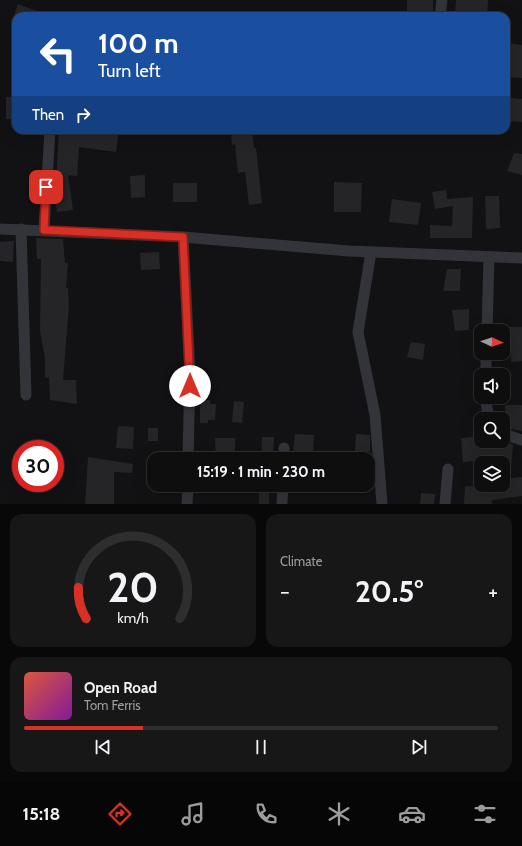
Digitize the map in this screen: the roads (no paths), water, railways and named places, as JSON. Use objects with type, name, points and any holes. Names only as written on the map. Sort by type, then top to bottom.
[{"type":"street","points":[[440,12],[442,0]]},
{"type":"street","points":[[44,230],[50,134]]},
{"type":"street","points":[[0,228],[183,237],[371,252],[522,258]]},
{"type":"street","points":[[21,230],[26,395]]},
{"type":"street","points":[[183,237],[190,372],[188,452]]},
{"type":"street","points":[[371,252],[358,332],[375,414],[382,504]]},
{"type":"street","points":[[487,324],[489,257]]},
{"type":"street","points":[[510,436],[522,440]]},
{"type":"street","points":[[445,504],[448,469]]},
{"type":"street","points":[[187,504],[188,492]]},
{"type":"street","points":[[282,504],[283,492]]}]
